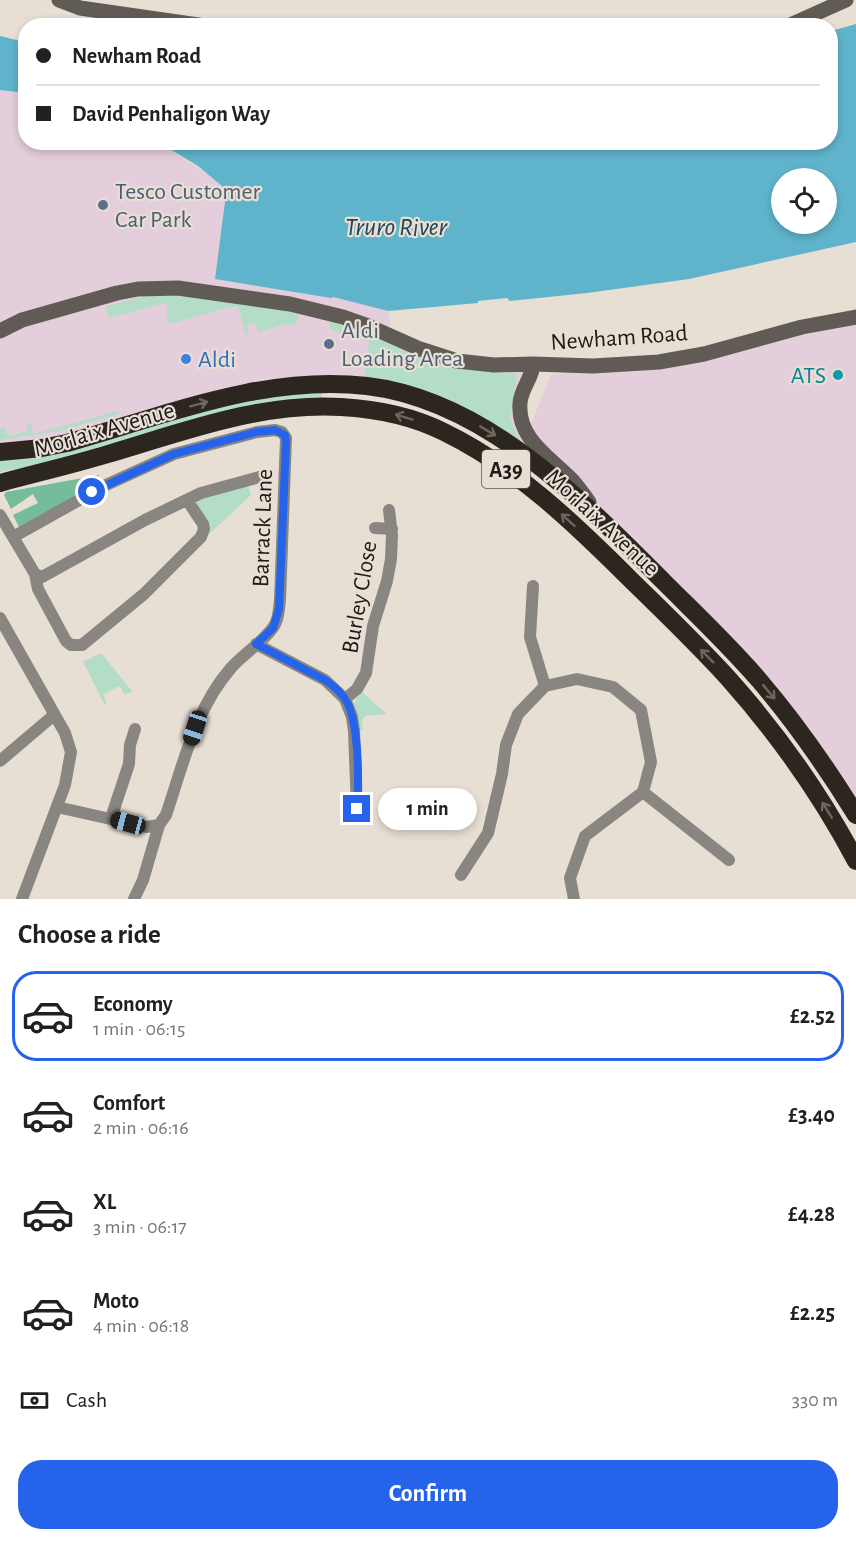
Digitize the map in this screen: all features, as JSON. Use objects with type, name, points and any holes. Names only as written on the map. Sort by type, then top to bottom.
[{"type":"highway","name":"Morlaix Avenue","points":[[0,452],[42,448],[228,396],[273,389],[319,385],[366,386],[398,392],[435,403],[487,430],[520,452],[556,479],[610,529],[758,678],[829,772],[856,815]]},
{"type":"highway","name":"Morlaix Avenue","points":[[0,483],[106,455],[211,423],[269,411],[315,407],[360,408],[405,417],[443,431],[505,468],[539,495],[615,564],[712,661],[764,721],[796,763],[856,861]]},
{"type":"street","points":[[59,0],[80,8],[149,18]]},
{"type":"street","points":[[806,18],[846,0]]},
{"type":"street","name":"Newham Road","points":[[0,331],[22,320],[117,293],[138,289],[178,288],[303,307],[343,317],[427,352],[457,361],[494,365],[593,366],[659,362],[708,353],[802,327],[856,317]]},
{"type":"street","points":[[533,364],[533,370],[522,390],[520,402],[521,421],[526,434],[573,481],[610,529]]},
{"type":"street","name":"Barrack Lane","points":[[14,537],[106,485],[174,454],[239,436],[272,430],[282,432],[286,442],[278,616],[273,628],[227,672],[206,704],[195,728],[166,815],[159,825],[143,880],[134,899]]},
{"type":"street","points":[[35,574],[44,577],[145,520],[210,490],[263,476]]},
{"type":"street","points":[[0,515],[35,574],[39,590],[66,640],[74,646],[82,645],[144,594],[201,537],[203,525],[187,500]]},
{"type":"street","name":"Burley Close","points":[[345,699],[357,689],[366,673],[373,626],[388,577],[392,529],[389,510]]},
{"type":"street","name":"Burley Close","points":[[375,528],[392,529]]},
{"type":"street","points":[[533,586],[530,637],[545,686]]},
{"type":"street","points":[[0,618],[70,746],[70,762],[65,785],[22,899]]},
{"type":"street","points":[[256,644],[325,680],[333,685],[345,699],[352,717],[354,731],[357,809]]},
{"type":"street","points":[[461,875],[488,833],[502,774],[506,745],[518,714],[545,686],[577,679],[613,687],[641,710],[651,762],[643,792],[585,836],[570,878],[574,899]]},
{"type":"street","points":[[0,761],[54,715]]},
{"type":"street","points":[[111,818],[129,764],[130,745],[135,729]]},
{"type":"street","points":[[643,792],[729,860]]},
{"type":"street","points":[[57,807],[146,827],[159,825]]},
{"type":"shaded area","points":[[0,90],[18,92],[18,150],[171,150],[223,186],[227,194],[215,279],[333,297],[388,311],[390,323],[386,334],[427,352],[533,364],[527,380],[527,434],[551,375],[659,362],[856,317],[856,815],[782,708],[610,529],[455,412],[342,385],[0,452]]},
{"type":"green space","points":[[177,294],[289,311],[297,313],[299,319],[295,325],[286,324],[258,332],[256,322],[246,325],[249,334],[246,335],[238,307],[234,306],[169,324],[166,303],[109,318],[106,306],[146,296]]},
{"type":"green space","points":[[332,321],[365,332],[420,358],[439,364],[466,370],[517,374],[510,416],[521,443],[364,378],[369,342],[331,330],[329,324]]},
{"type":"green space","points":[[322,392],[322,398],[267,402],[235,409],[56,461],[0,472],[0,460],[264,397]]},
{"type":"green space","points":[[118,411],[119,414],[59,431],[0,440],[0,429],[5,427],[8,436],[28,431],[26,425],[31,424],[33,434]]},
{"type":"green space","points":[[99,475],[98,484],[20,529],[13,515],[38,503],[33,494],[11,509],[4,495],[6,492]]},
{"type":"green space","points":[[248,484],[251,495],[205,538],[195,504],[196,500]]},
{"type":"green space","points":[[101,653],[132,691],[125,695],[120,686],[103,694],[107,704],[105,705],[83,662]]},
{"type":"green space","points":[[362,692],[387,714],[365,716],[362,720],[363,731],[360,731],[353,704]]},
{"type":"water","name":"Truro River","points":[[856,24],[856,242],[689,279],[587,293],[510,301],[507,298],[478,301],[478,303],[388,311],[333,297],[215,279],[226,194],[222,186],[198,166],[172,150],[838,150],[838,29]]},
{"type":"water","points":[[0,36],[18,40],[18,92],[0,90]]},
{"type":"place","name":"Tesco Customer Car Park","points":[[103,205]]},
{"type":"place","name":"Aldi Loading Area","points":[[329,344]]},
{"type":"place","name":"Aldi","points":[[186,359]]},
{"type":"place","name":"ATS","points":[[838,375]]},
{"type":"route","points":[[92,492],[174,454],[256,432],[275,430],[285,435],[279,609],[273,628],[256,644],[317,675],[333,685],[345,699],[352,717],[354,731],[357,809]]}]
